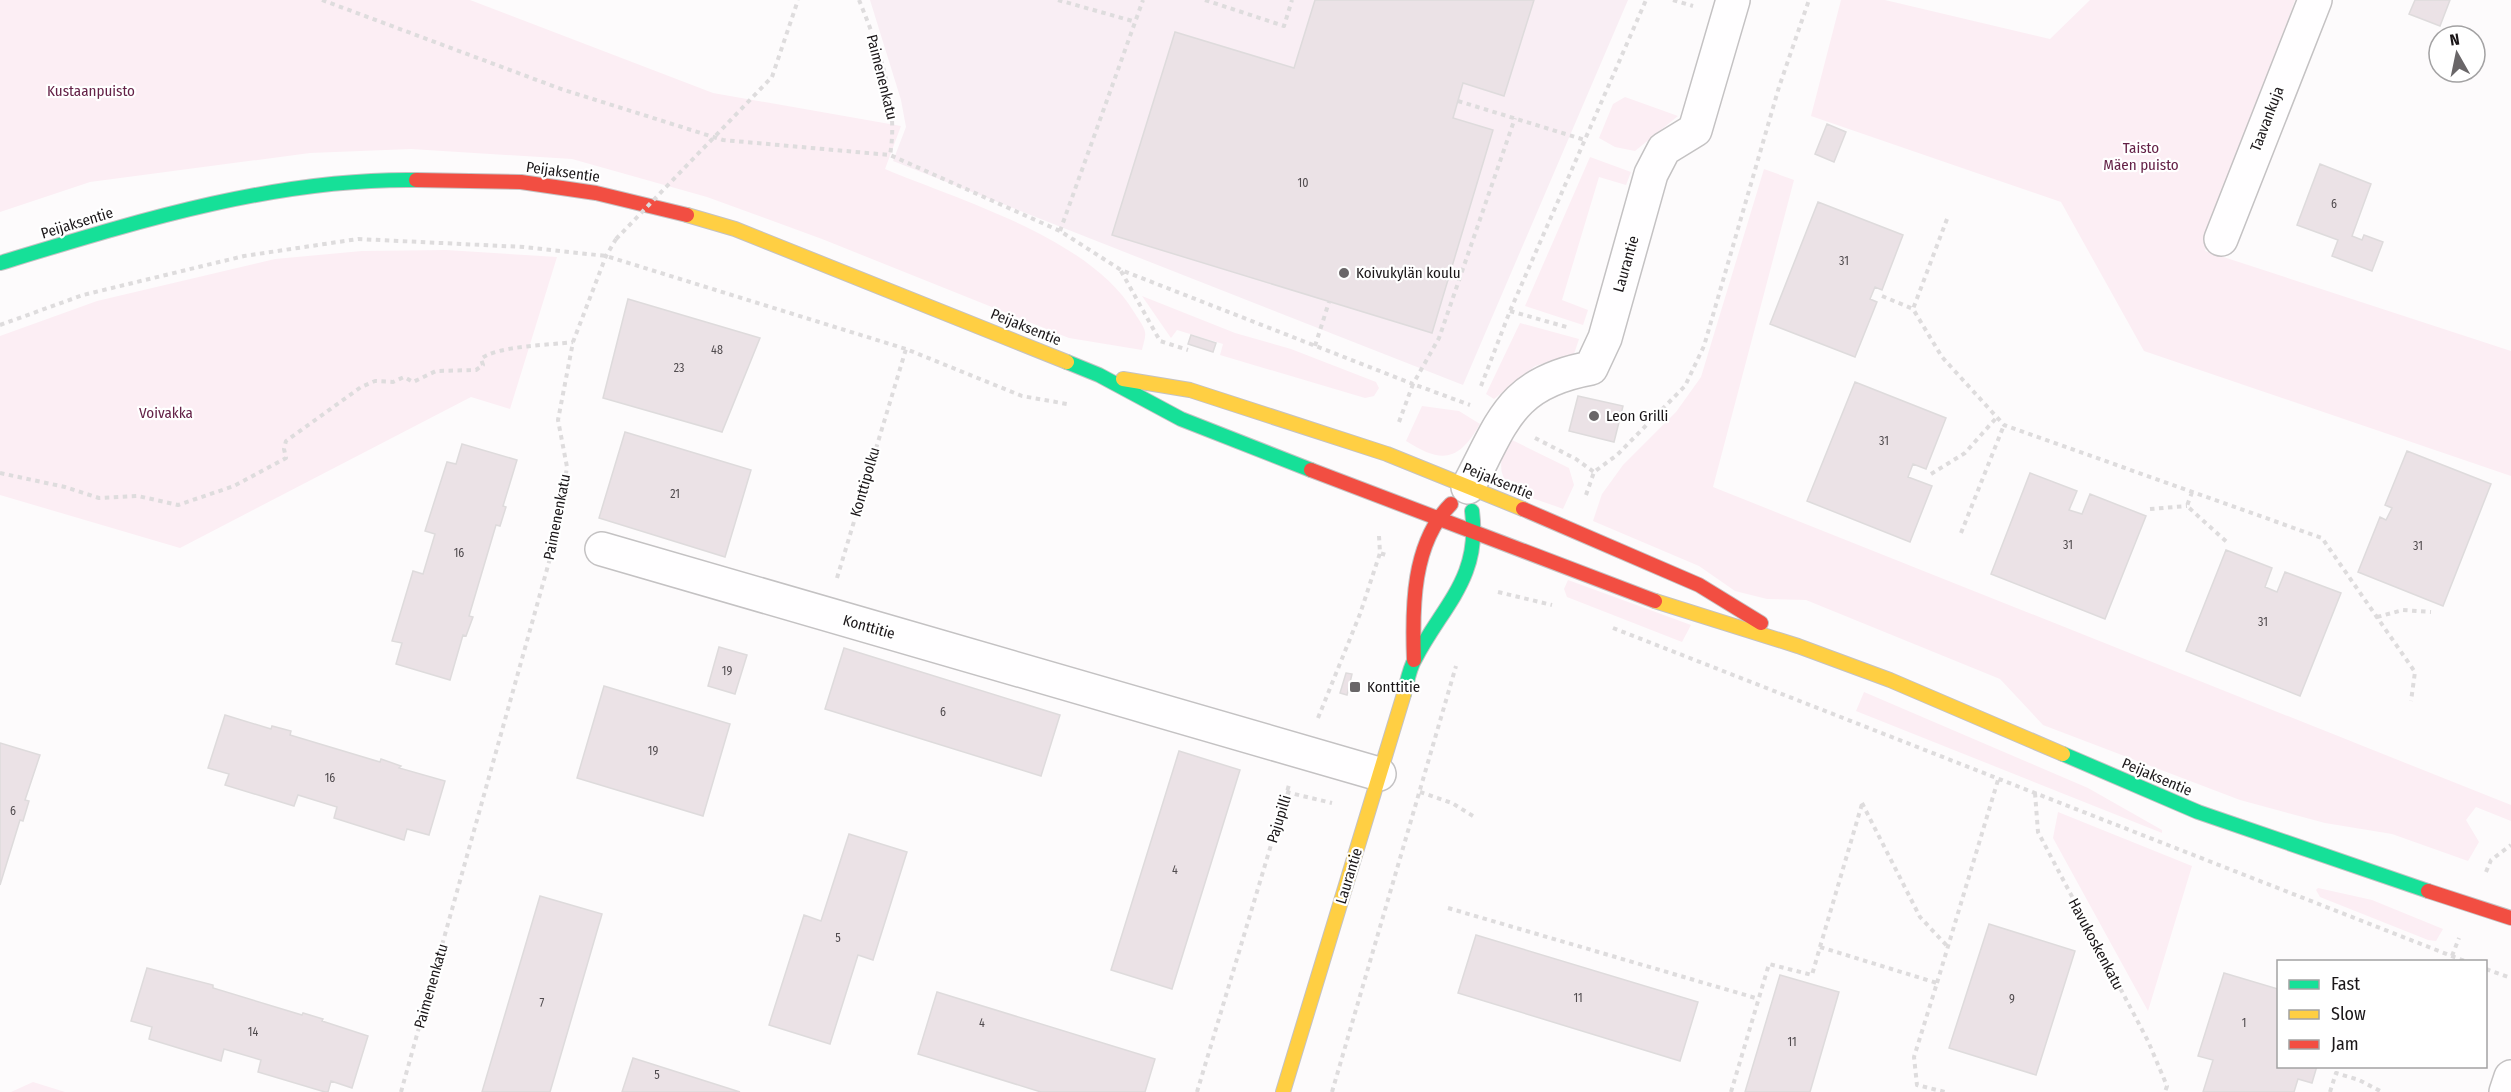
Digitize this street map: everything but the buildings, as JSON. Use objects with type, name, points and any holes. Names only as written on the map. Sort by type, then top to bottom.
[{"type":"main road","name":"Peijaksentie","points":[[0,263],[129,224],[255,195],[382,180],[521,182],[596,193],[671,210],[735,230],[1099,375],[1181,419],[1475,534],[1689,614],[1798,646],[1890,680],[2198,812],[2363,870],[2511,918]]},
{"type":"main road","name":"Peijaksentie","points":[[1099,375],[1190,390],[1387,454],[1573,529],[1699,585],[1798,646]]},
{"type":"main road","name":"Laurantie","points":[[1414,660],[1412,607],[1420,566],[1437,518],[1468,487]]},
{"type":"main road","name":"Laurantie","points":[[1283,1092],[1414,660],[1464,581],[1475,534],[1468,487]]},
{"type":"street","name":"Laurantie","points":[[1468,487],[1502,421],[1515,402],[1542,382],[1565,373],[1591,368],[1605,338],[1651,174],[1664,149],[1695,130],[1733,0]]},
{"type":"street","name":"Taavankuja","points":[[2221,239],[2314,0]]},
{"type":"street","name":"Konttitie","points":[[602,549],[1379,774]]},
{"type":"street","points":[[2506,1092],[2511,1077]]},
{"type":"path","points":[[322,0],[561,89],[723,140],[890,155],[1060,231],[1121,270],[1473,406],[1510,311],[1646,0]]},
{"type":"path","name":"Paimenenkatu","points":[[401,1092],[556,537],[567,467],[558,420],[573,342],[606,256],[616,238],[772,77],[798,0]]},
{"type":"path","name":"Paimenenkatu","points":[[859,0],[872,33],[891,102],[894,121],[890,155]]},
{"type":"path","points":[[1058,0],[1136,22]]},
{"type":"path","points":[[1060,231],[1143,0]]},
{"type":"path","points":[[1205,0],[1284,26],[1292,0]]},
{"type":"path","points":[[1502,421],[1576,459],[1594,472],[1617,455],[1685,386],[1704,346],[1779,87],[1809,0]]},
{"type":"path","points":[[1458,100],[1585,140]]},
{"type":"path","points":[[1397,427],[1413,384],[1439,338],[1515,118]]},
{"type":"path","points":[[1913,309],[1947,219]]},
{"type":"path","points":[[0,325],[83,295],[244,256],[358,239],[524,247],[606,256],[906,349],[1022,396],[1074,405]]},
{"type":"path","points":[[1121,270],[1160,341],[1197,353]]},
{"type":"path","points":[[1882,296],[1913,309],[1942,357],[2004,425],[2322,538],[2415,672],[2411,701]]},
{"type":"path","points":[[1315,346],[1329,302]]},
{"type":"path","points":[[1510,311],[1605,338]]},
{"type":"path","points":[[0,473],[65,487],[99,498],[138,496],[178,505],[234,486],[264,468],[280,463],[286,458],[284,449],[286,441],[361,387],[375,381],[393,382],[404,377],[413,382],[436,371],[476,370],[483,364],[481,359],[486,354],[499,350],[573,342]]},
{"type":"path","name":"Konttipolku","points":[[827,615],[906,349]]},
{"type":"path","points":[[1931,474],[1965,453],[1997,417]]},
{"type":"path","points":[[1961,534],[2004,425]]},
{"type":"path","points":[[2187,506],[2192,492]]},
{"type":"path","points":[[2150,509],[2187,506],[2229,544]]},
{"type":"path","name":"Pajupilli","points":[[1197,1092],[1300,752],[1328,694],[1380,553]]},
{"type":"path","points":[[2377,617],[2403,610],[2431,612]]},
{"type":"path","points":[[1610,627],[2462,960]]},
{"type":"path","points":[[1332,1092],[1459,656]]},
{"type":"path","points":[[1944,1092],[1917,1084],[1914,1057],[1998,779]]},
{"type":"path","points":[[1420,792],[1452,803],[1473,816]]},
{"type":"path","name":"Havukoskenkatu","points":[[2035,793],[2038,832],[2148,1041],[2167,1086],[2165,1092]]},
{"type":"path","points":[[1731,1092],[1769,964],[1812,975],[1862,803],[1920,917],[1948,947]]},
{"type":"path","points":[[1448,908],[1758,999]]},
{"type":"path","points":[[1820,947],[1937,983]]},
{"type":"path","points":[[2487,969],[2511,978]]},
{"type":"path","points":[[2330,1092],[2336,1074],[2360,1080],[2382,1092]]},
{"type":"shaded area","name":"Koivukylän koulu","points":[[870,0],[1628,0],[1463,385],[893,161],[906,127],[901,100]]},
{"type":"green space","name":"Kustaanpuisto","points":[[0,0],[470,0],[713,93],[901,126],[885,169],[1022,225],[1087,263],[1114,286],[1134,312],[1145,334],[1142,350],[1069,338],[822,239],[707,197],[572,159],[411,149],[310,153],[90,182],[0,212]]},
{"type":"green space","name":"Taisto Mäen puisto","points":[[1841,0],[1885,0],[2050,39],[2090,0],[2295,0],[2205,251],[2511,351],[2511,476],[2144,351],[2061,202],[1811,116]]},
{"type":"green space","points":[[1625,97],[1678,116],[1635,151],[1615,147],[1599,138],[1613,104]]},
{"type":"green space","points":[[1590,157],[1631,172],[1626,185],[1599,177],[1562,300],[1588,310],[1583,325],[1525,306]]},
{"type":"green space","points":[[1764,169],[1794,180],[1713,487],[2511,805],[2511,821],[2476,807],[2466,820],[2479,842],[2468,861],[2392,834],[2325,823],[2240,800],[2043,725],[2000,679],[1806,600],[1767,599],[1735,591],[1699,566],[1593,521],[1602,494],[1623,465],[1676,412],[1701,377]]},
{"type":"green space","name":"Voivakka","points":[[446,250],[557,257],[510,409],[471,397],[180,548],[0,495],[0,336],[97,301],[275,259],[362,251]]},
{"type":"green space","points":[[1142,296],[1235,333],[1291,349],[1376,382],[1379,388],[1374,396],[1365,398],[1220,355],[1223,344],[1177,330],[1171,338]]},
{"type":"green space","points":[[1520,323],[1579,339],[1574,354],[1535,366],[1494,399],[1486,394]]},
{"type":"green space","points":[[1422,406],[1459,411],[1480,424],[1465,446],[1457,452],[1449,455],[1430,453],[1406,441]]},
{"type":"green space","points":[[1510,439],[1569,468],[1574,485],[1563,509],[1523,494],[1505,479],[1501,469],[1503,456]]},
{"type":"green space","points":[[1568,580],[1691,625],[1682,642],[1567,597],[1564,589]]},
{"type":"green space","points":[[1864,692],[2088,788],[2162,830],[2162,833],[1856,711]]},
{"type":"green space","points":[[2058,812],[2192,866],[2148,1011],[2053,838]]},
{"type":"green space","points":[[2318,888],[2372,900],[2443,929],[2436,941],[2428,940],[2320,897],[2316,890]]},
{"type":"green space","points":[[33,1082],[65,1092],[11,1092]]},
{"type":"traffic: fast","points":[[0,263],[102,232],[205,205],[310,186],[363,181],[416,180]]},
{"type":"traffic: fast","points":[[1067,362],[1099,375],[1181,419],[1311,470]]},
{"type":"traffic: fast","points":[[1404,694],[1413,663],[1465,573],[1471,555],[1472,511]]},
{"type":"traffic: fast","points":[[2063,754],[2198,812],[2428,891]]},
{"type":"traffic: slow","points":[[687,215],[735,229],[1067,362]]},
{"type":"traffic: slow","points":[[1123,379],[1190,390],[1387,454],[1523,509]]},
{"type":"traffic: slow","points":[[1655,601],[1798,646],[1890,680],[2063,754]]},
{"type":"traffic: slow","points":[[1283,1092],[1404,694]]},
{"type":"traffic: jam","points":[[416,180],[521,182],[596,193],[687,215]]},
{"type":"traffic: jam","points":[[1311,470],[1655,601]]},
{"type":"traffic: jam","points":[[1414,660],[1413,619],[1417,577],[1428,538],[1438,520],[1451,504]]},
{"type":"traffic: jam","points":[[1523,509],[1699,585],[1761,623]]},
{"type":"traffic: jam","points":[[2428,891],[2511,918]]},
{"type":"place","name":"Koivukylän koulu","points":[[1344,273]]},
{"type":"place","name":"Leon Grilli","points":[[1594,416]]},
{"type":"place","name":"Konttitie","points":[[1355,687]]}]
